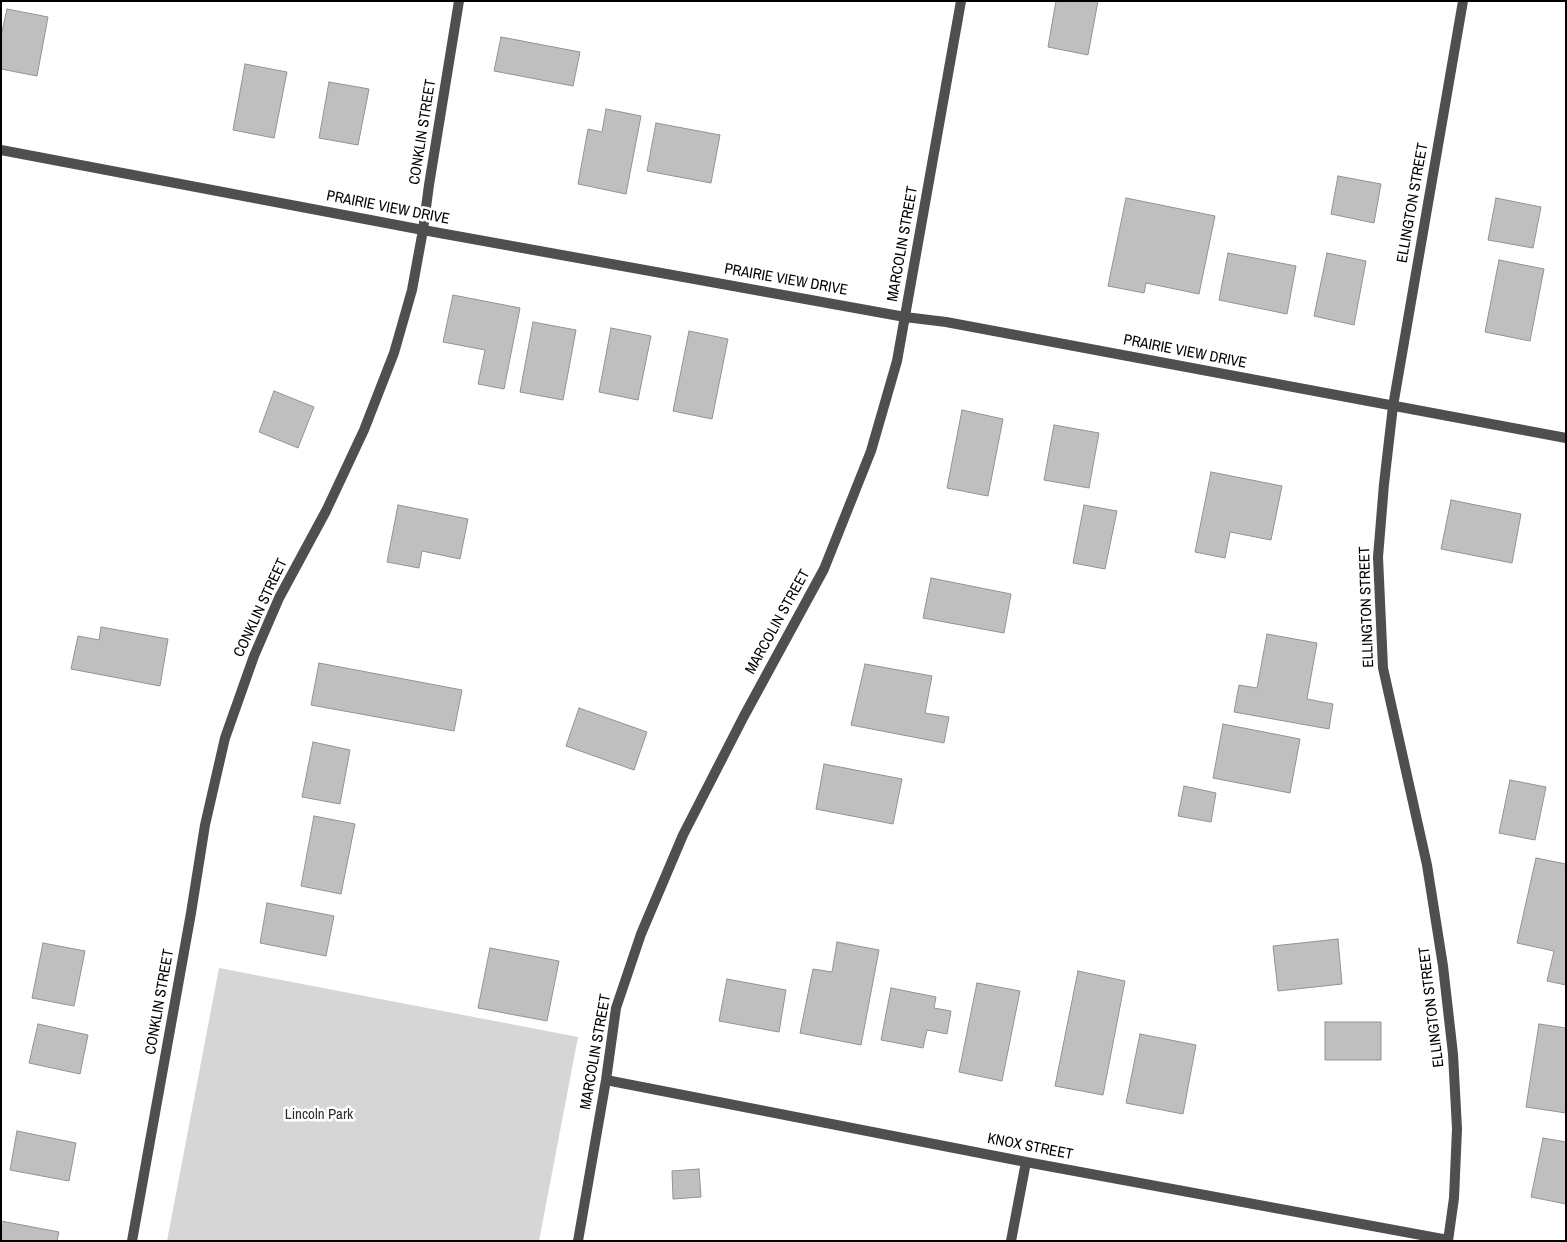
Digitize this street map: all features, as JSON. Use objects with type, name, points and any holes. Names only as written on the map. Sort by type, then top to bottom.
[{"type":"street","name":"CONKLIN STREET","points":[[132,1241],[205,825],[225,738],[254,656],[279,598],[326,511],[364,430],[394,353],[412,290],[459,1]]},
{"type":"street","name":"MARCOLIN STREET","points":[[578,1241],[606,1080],[616,1008],[641,934],[683,834],[744,716],[824,569],[871,452],[897,361],[961,1]]},
{"type":"street","name":"ELLINGTON STREET","points":[[1448,1240],[1454,1198],[1457,1129],[1453,1054],[1443,966],[1428,865],[1383,668],[1378,558],[1393,406],[1463,1]]},
{"type":"street","name":"PRAIRIE VIEW DRIVE","points":[[1,150],[423,230],[905,317],[946,322],[1566,438]]},
{"type":"street","name":"KNOX STREET","points":[[606,1080],[1026,1162],[1448,1240]]},
{"type":"street","points":[[1012,1241],[1026,1162]]},
{"type":"green space","name":"Lincoln Park","points":[[219,968],[578,1037],[539,1241],[167,1241]]},
{"type":"building","points":[[1056,1],[1098,1],[1088,55],[1048,47]]},
{"type":"building","points":[[7,9],[48,17],[37,76],[1,69],[1,36]]},
{"type":"building","points":[[501,37],[580,52],[573,86],[494,71]]},
{"type":"building","points":[[245,64],[287,72],[274,138],[233,130]]},
{"type":"building","points":[[329,82],[369,89],[358,145],[319,138]]},
{"type":"building","points":[[606,109],[641,116],[626,194],[578,184],[588,129],[602,132]]},
{"type":"building","points":[[656,123],[720,135],[711,183],[647,171]]},
{"type":"building","points":[[1338,176],[1381,184],[1374,223],[1331,214]]},
{"type":"building","points":[[1126,198],[1215,216],[1199,294],[1146,283],[1144,293],[1108,286]]},
{"type":"building","points":[[1496,198],[1541,207],[1533,248],[1488,240]]},
{"type":"building","points":[[1228,253],[1296,266],[1287,314],[1219,300]]},
{"type":"building","points":[[1327,253],[1366,261],[1354,325],[1314,316]]},
{"type":"building","points":[[1499,260],[1544,269],[1530,341],[1485,332]]},
{"type":"building","points":[[453,295],[520,308],[504,389],[478,384],[485,350],[443,342]]},
{"type":"building","points":[[533,322],[576,330],[563,400],[520,392]]},
{"type":"building","points":[[611,328],[651,336],[638,400],[599,392]]},
{"type":"building","points":[[689,331],[728,339],[712,419],[673,411]]},
{"type":"building","points":[[274,391],[314,407],[298,448],[259,432]]},
{"type":"building","points":[[962,410],[1003,419],[988,496],[947,488]]},
{"type":"building","points":[[1054,425],[1099,433],[1089,488],[1044,480]]},
{"type":"building","points":[[1211,472],[1282,486],[1271,540],[1230,532],[1225,558],[1195,552]]},
{"type":"building","points":[[1451,500],[1521,514],[1512,563],[1441,549]]},
{"type":"building","points":[[398,505],[468,519],[460,559],[422,551],[419,568],[387,562]]},
{"type":"building","points":[[1084,505],[1117,511],[1105,569],[1073,563]]},
{"type":"building","points":[[931,578],[1011,594],[1004,633],[923,618]]},
{"type":"building","points":[[101,627],[168,639],[160,686],[71,669],[78,636],[99,640]]},
{"type":"building","points":[[1267,634],[1317,643],[1307,699],[1333,704],[1329,729],[1234,712],[1239,685],[1257,688]]},
{"type":"building","points":[[319,663],[462,690],[454,731],[311,705]]},
{"type":"building","points":[[865,664],[932,676],[925,713],[949,717],[944,743],[851,725]]},
{"type":"building","points":[[579,708],[647,732],[634,770],[566,746]]},
{"type":"building","points":[[1223,724],[1300,739],[1290,793],[1213,778]]},
{"type":"building","points":[[313,742],[350,750],[340,804],[302,797]]},
{"type":"building","points":[[824,764],[902,779],[893,824],[816,809]]},
{"type":"building","points":[[1510,780],[1546,787],[1535,840],[1499,833]]},
{"type":"building","points":[[1184,786],[1216,793],[1211,822],[1178,816]]},
{"type":"building","points":[[314,816],[355,824],[341,894],[301,886]]},
{"type":"building","points":[[1536,858],[1566,864],[1566,985],[1547,981],[1554,951],[1517,943]]},
{"type":"building","points":[[267,903],[334,916],[326,956],[260,943]]},
{"type":"building","points":[[1338,939],[1342,984],[1278,991],[1273,946]]},
{"type":"building","points":[[837,942],[879,950],[861,1045],[800,1033],[813,969],[832,972]]},
{"type":"building","points":[[43,943],[85,951],[74,1006],[32,998]]},
{"type":"building","points":[[490,948],[559,961],[547,1021],[478,1008]]},
{"type":"building","points":[[1078,971],[1125,981],[1103,1095],[1055,1086]]},
{"type":"building","points":[[727,979],[786,990],[779,1032],[719,1021]]},
{"type":"building","points":[[977,983],[1020,991],[1002,1081],[959,1072]]},
{"type":"building","points":[[891,988],[936,997],[934,1008],[951,1011],[947,1034],[927,1030],[923,1048],[881,1040]]},
{"type":"building","points":[[1325,1022],[1381,1022],[1381,1060],[1325,1060]]},
{"type":"building","points":[[38,1024],[88,1035],[80,1074],[29,1063]]},
{"type":"building","points":[[1539,1024],[1566,1028],[1566,1113],[1526,1107]]},
{"type":"building","points":[[1140,1034],[1196,1045],[1183,1114],[1126,1103]]},
{"type":"building","points":[[17,1131],[76,1143],[69,1181],[10,1170]]},
{"type":"building","points":[[1543,1138],[1566,1142],[1566,1204],[1531,1197]]},
{"type":"building","points":[[699,1169],[701,1197],[673,1199],[672,1171]]},
{"type":"building","points":[[1,1221],[59,1232],[57,1241],[1,1241]]}]
